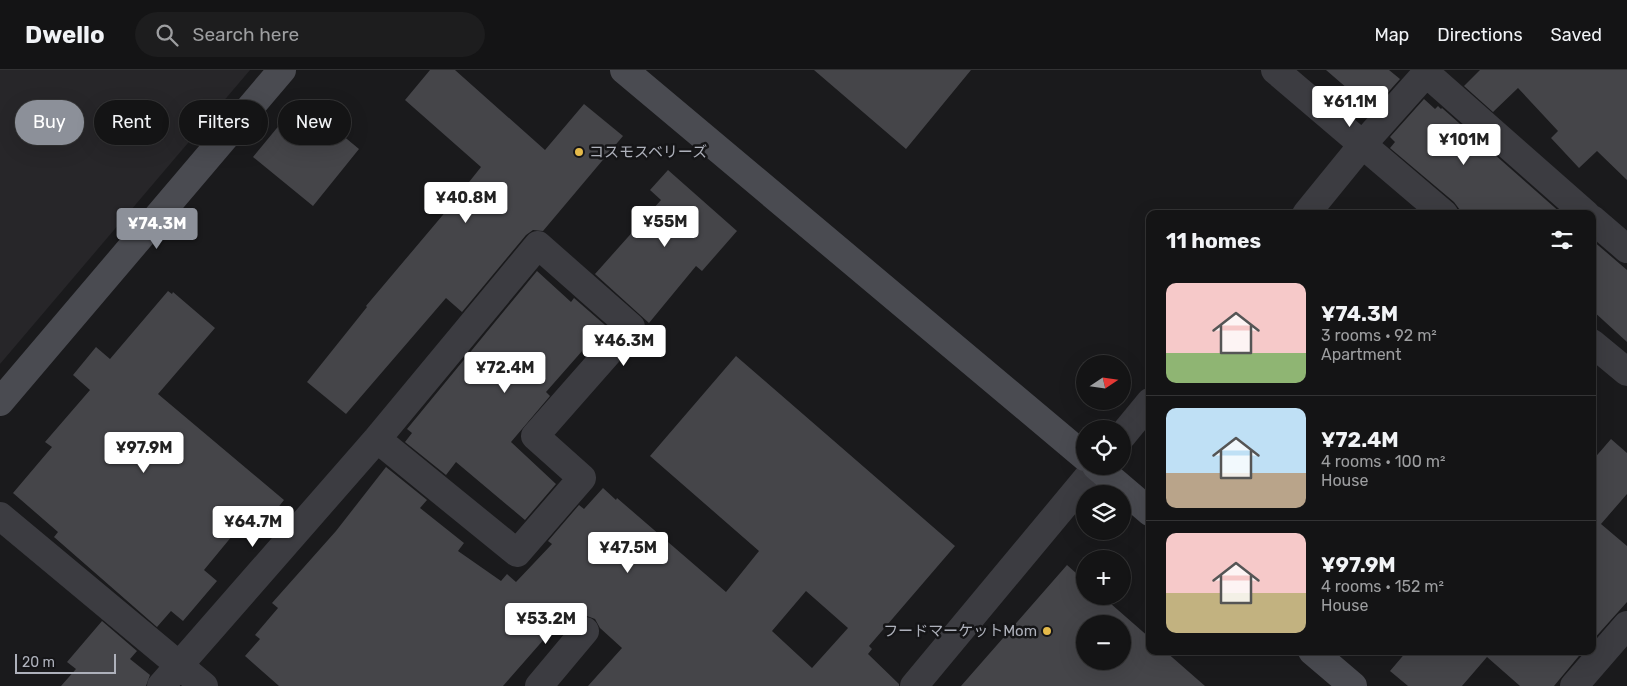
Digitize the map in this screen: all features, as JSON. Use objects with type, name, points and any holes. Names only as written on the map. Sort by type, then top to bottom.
[{"type":"street","points":[[0,402],[282,70]]},
{"type":"street","points":[[624,70],[1076,449]]},
{"type":"street","points":[[1275,70],[1439,210]]},
{"type":"street","points":[[1309,210],[1428,71],[1582,210]]},
{"type":"street","points":[[1596,222],[1627,249]]},
{"type":"street","points":[[161,686],[377,439],[538,245],[631,327],[535,436],[582,478],[517,553],[377,439]]},
{"type":"street","points":[[1596,345],[1627,372]]},
{"type":"street","points":[[1131,425],[1146,407]]},
{"type":"street","points":[[914,686],[1090,475]]},
{"type":"street","points":[[1107,475],[1146,509]]},
{"type":"street","points":[[0,516],[204,686]]},
{"type":"street","points":[[1574,686],[1627,625]]},
{"type":"street","points":[[540,686],[585,632]]},
{"type":"street","points":[[1317,655],[1353,686]]},
{"type":"shaded area","points":[[0,70],[250,70],[224,100],[179,100],[179,145],[186,145],[0,364]]},
{"type":"building","points":[[430,70],[455,70],[545,150],[584,104],[623,136],[543,231],[533,230],[526,235],[462,312],[446,298],[346,414],[307,382],[366,306],[481,167],[405,100]]},
{"type":"building","points":[[814,70],[971,70],[906,149]]},
{"type":"building","points":[[1326,70],[1389,70],[1400,79],[1366,117],[1342,98],[1348,89]]},
{"type":"building","points":[[1480,70],[1627,70],[1627,180],[1597,151],[1579,168],[1551,138],[1558,131],[1518,88],[1493,112],[1464,86]]},
{"type":"building","points":[[1424,99],[1435,109],[1438,106],[1442,108],[1557,210],[1460,210],[1454,202],[1390,148],[1395,142],[1390,137]]},
{"type":"building","points":[[278,127],[278,145],[351,145],[351,142],[359,149],[313,206],[253,157],[263,145],[268,145],[268,139]]},
{"type":"building","points":[[668,170],[737,231],[702,271],[696,266],[649,323],[595,274],[661,200],[650,190]]},
{"type":"building","points":[[1596,243],[1627,270],[1627,342],[1596,314]]},
{"type":"building","points":[[537,271],[571,302],[574,298],[605,325],[546,392],[550,396],[511,442],[556,484],[525,520],[456,462],[446,475],[405,442],[412,433],[407,429]]},
{"type":"building","points":[[168,291],[172,294],[173,292],[215,328],[158,394],[284,500],[265,524],[251,513],[204,570],[217,581],[183,621],[171,611],[157,627],[54,537],[58,532],[13,493],[52,447],[45,442],[90,390],[73,375],[96,347],[110,359]]},
{"type":"building","points":[[736,356],[955,546],[869,646],[872,649],[868,654],[899,686],[588,686],[622,648],[600,628],[595,619],[587,616],[574,605],[503,686],[279,686],[245,656],[260,639],[255,635],[278,608],[272,603],[336,531],[386,467],[427,500],[420,508],[464,543],[458,551],[501,581],[507,574],[516,582],[552,544],[548,541],[579,505],[584,509],[603,488],[726,592],[759,551],[650,456]],"holes":[[[806,591],[848,628],[812,668],[772,631]]]},
{"type":"building","points":[[1611,439],[1627,453],[1627,494],[1601,524],[1627,546],[1627,602],[1596,637],[1596,456]]},
{"type":"building","name":"フードマーケットMom","points":[[1067,565],[1076,573],[1076,605],[1112,605],[1124,615],[1076,615],[1076,670],[1131,670],[1131,621],[1146,634],[1146,655],[1170,655],[1205,686],[961,686]]},
{"type":"building","points":[[102,621],[137,651],[130,659],[150,675],[146,686],[61,686],[76,669],[67,662]]},
{"type":"building","points":[[1404,655],[1580,655],[1554,686],[1520,686],[1487,657],[1462,686],[1408,686],[1390,671]]},
{"type":"place","name":"コスモスベリーズ","points":[[579,152]]},
{"type":"place","name":"フードマーケットMom","points":[[1047,631]]}]
